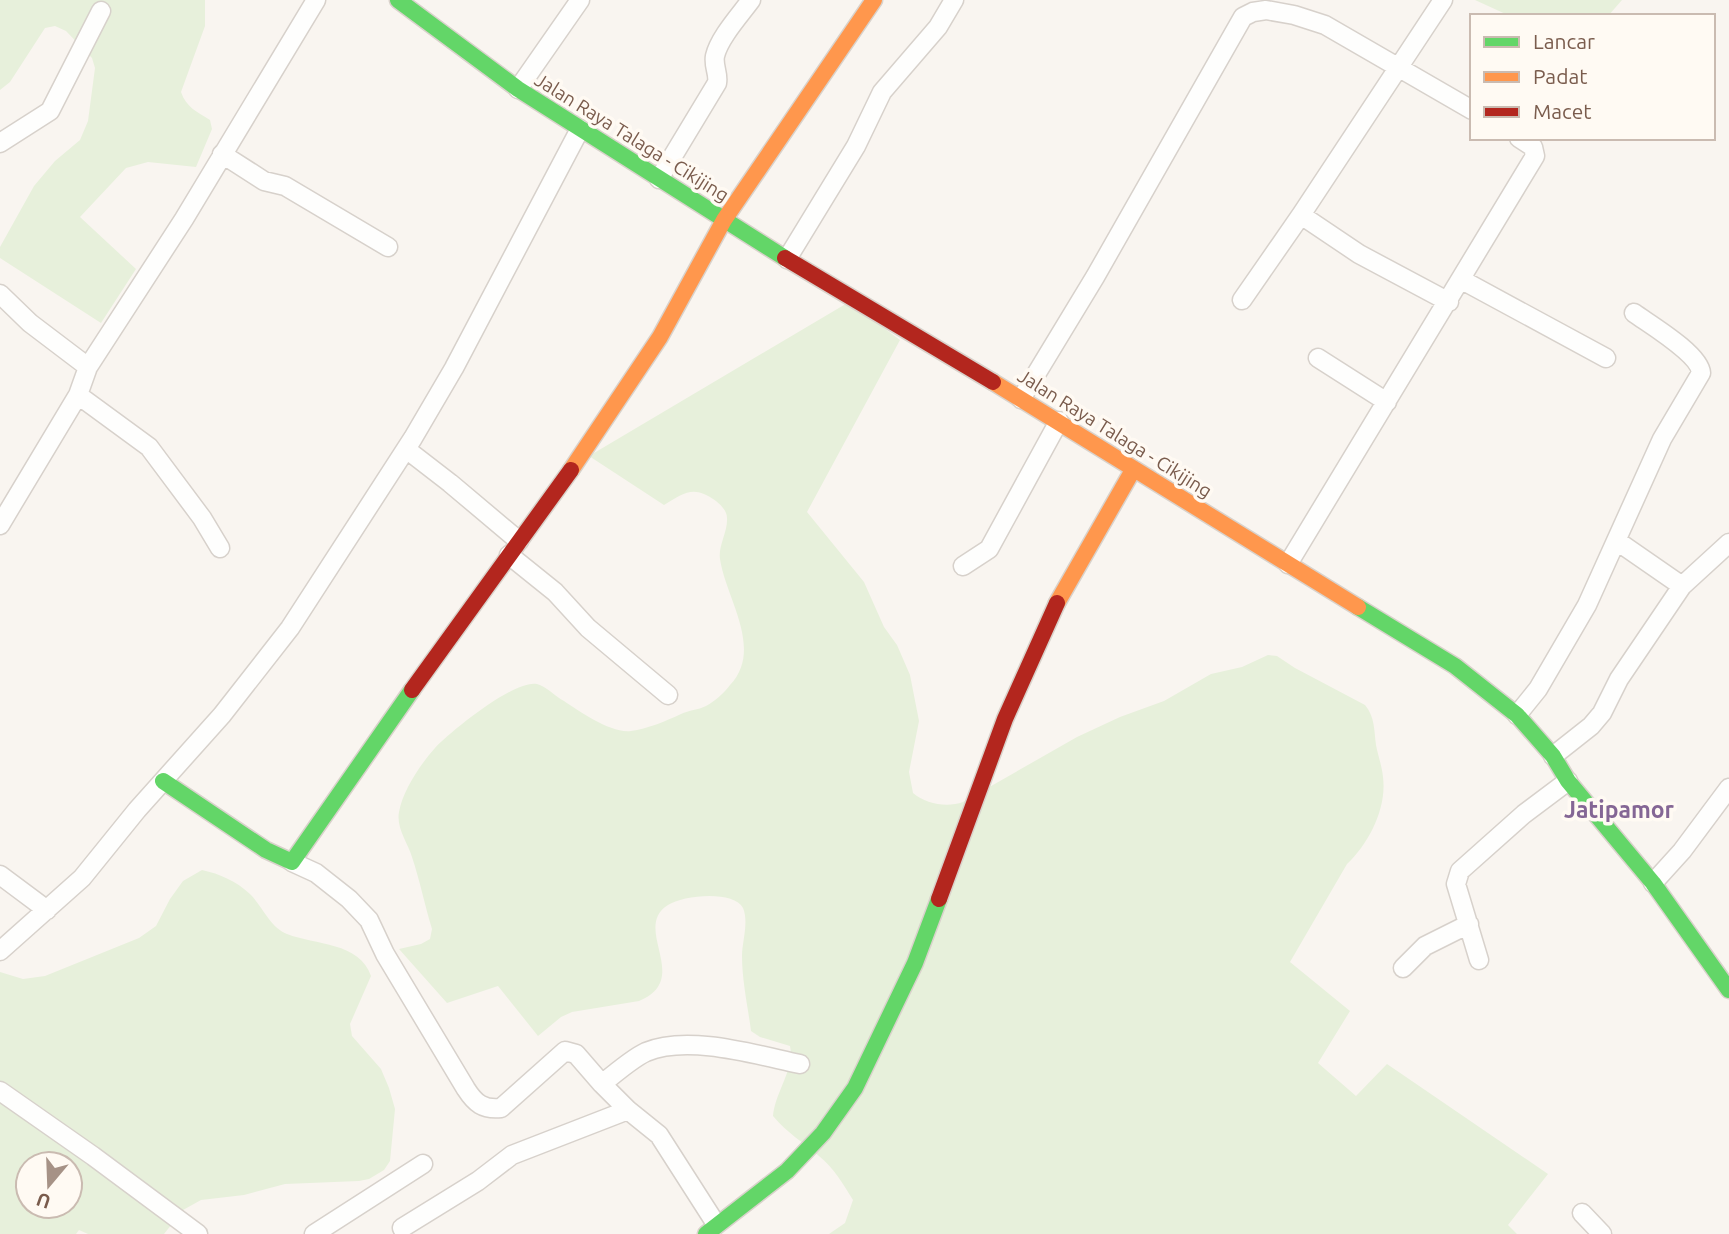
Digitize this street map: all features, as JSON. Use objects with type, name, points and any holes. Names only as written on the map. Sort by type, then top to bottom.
[{"type":"street","points":[[0,525],[78,395],[88,367],[184,219],[316,0]]},
{"type":"street","name":"Jalan Raya Talaga - Cikijing","points":[[398,0],[518,89],[724,220],[1059,421],[1133,470],[1455,666],[1517,715],[1553,756],[1568,781],[1653,883],[1729,990]]},
{"type":"street","points":[[518,89],[580,0]]},
{"type":"street","points":[[659,178],[717,83],[714,63],[716,53],[751,0]]},
{"type":"street","points":[[292,862],[568,474],[660,337],[724,220],[874,0]]},
{"type":"street","points":[[787,259],[856,146],[882,92],[938,27],[954,0]]},
{"type":"street","points":[[1242,300],[1444,0]]},
{"type":"street","points":[[1021,399],[1095,278],[1243,18],[1253,12],[1266,10],[1325,25],[1470,109]]},
{"type":"street","points":[[0,143],[50,111],[101,11]]},
{"type":"street","points":[[0,951],[82,878],[222,715],[290,628],[454,368],[580,129]]},
{"type":"street","points":[[1288,565],[1535,156],[1533,147],[1522,140]]},
{"type":"street","points":[[222,154],[264,181],[285,186],[388,247]]},
{"type":"street","points":[[1301,215],[1359,254],[1449,302]]},
{"type":"street","points":[[1462,280],[1606,358]]},
{"type":"street","points":[[0,294],[30,323],[88,367]]},
{"type":"street","points":[[1517,715],[1538,689],[1587,605],[1662,439],[1701,368],[1669,337],[1634,313]]},
{"type":"street","points":[[1318,358],[1387,402]]},
{"type":"street","points":[[78,395],[149,447],[202,518],[220,548]]},
{"type":"street","points":[[963,566],[989,549],[998,537],[1015,499],[1059,421]]},
{"type":"street","points":[[405,449],[450,483],[588,628],[668,695]]},
{"type":"street","points":[[163,781],[266,850],[316,873],[349,899],[369,920],[385,954],[466,1089],[480,1106],[501,1108],[565,1051],[576,1054],[628,1110],[659,1135],[711,1229],[787,1171],[823,1133],[855,1088],[915,963],[1005,719],[1049,618],[1133,470]]},
{"type":"street","points":[[1617,541],[1682,586]]},
{"type":"street","points":[[1553,756],[1591,726],[1602,713],[1619,679],[1682,586],[1729,543]]},
{"type":"street","points":[[1479,960],[1456,884],[1460,871],[1524,814],[1568,781]]},
{"type":"street","points":[[1653,883],[1682,851],[1729,788]]},
{"type":"street","points":[[0,875],[47,910]]},
{"type":"street","points":[[1403,968],[1425,946],[1469,924]]},
{"type":"street","points":[[602,1084],[644,1053],[666,1046],[697,1046],[800,1064]]},
{"type":"street","points":[[0,1091],[198,1234]]},
{"type":"street","points":[[402,1228],[478,1181],[512,1155],[628,1110]]},
{"type":"street","points":[[314,1234],[423,1164]]},
{"type":"street","points":[[1582,1213],[1602,1234]]},
{"type":"green space","points":[[0,0],[205,0],[205,26],[181,92],[196,112],[210,120],[212,129],[196,167],[148,162],[126,168],[80,217],[136,269],[101,323],[0,258],[0,247],[34,186],[55,161],[80,140],[88,121],[95,68],[92,58],[66,31],[55,26],[45,28],[10,82],[0,90]]},
{"type":"green space","points":[[1475,0],[1622,0],[1610,14],[1506,14]]},
{"type":"green space","points":[[849,302],[900,340],[807,512],[864,582],[910,675],[919,721],[909,772],[913,793],[937,804],[963,802],[1077,737],[1164,701],[1211,674],[1242,667],[1268,655],[1277,656],[1365,705],[1372,719],[1382,773],[1384,789],[1379,813],[1369,835],[1347,864],[1290,962],[1350,1011],[1318,1063],[1356,1096],[1387,1064],[1548,1174],[1508,1225],[1517,1234],[829,1234],[845,1223],[853,1200],[829,1166],[773,1116],[790,1063],[790,1046],[760,1037],[751,1031],[742,965],[745,919],[743,908],[738,902],[708,896],[685,899],[668,905],[658,915],[655,927],[662,967],[661,980],[654,992],[639,1001],[572,1012],[561,1017],[538,1036],[498,986],[447,1003],[399,949],[430,939],[432,929],[415,866],[399,824],[401,804],[424,762],[454,731],[499,698],[527,685],[537,684],[605,725],[623,731],[637,730],[709,704],[725,691],[740,671],[744,656],[743,640],[720,559],[727,523],[723,508],[708,496],[695,492],[684,494],[664,505],[589,456]]},
{"type":"green space","points":[[202,870],[215,874],[239,885],[250,894],[281,931],[298,938],[335,946],[357,957],[365,965],[371,976],[350,1024],[352,1036],[381,1069],[389,1088],[395,1109],[390,1161],[384,1170],[369,1179],[285,1184],[244,1195],[201,1200],[183,1210],[164,1234],[88,1234],[79,1230],[76,1234],[0,1234],[0,972],[23,979],[45,976],[139,938],[156,926],[183,881]]},
{"type":"traffic: fast","points":[[398,0],[518,89],[785,258]]},
{"type":"traffic: fast","points":[[1358,607],[1455,666],[1517,715],[1553,756],[1568,781],[1653,883],[1729,990]]},
{"type":"traffic: fast","points":[[163,781],[266,850],[292,862],[412,690]]},
{"type":"traffic: fast","points":[[706,1234],[787,1171],[823,1133],[855,1088],[915,963],[939,899]]},
{"type":"traffic: slow","points":[[571,470],[660,337],[724,220],[874,0]]},
{"type":"traffic: slow","points":[[993,382],[1358,607]]},
{"type":"traffic: slow","points":[[1057,603],[1133,470]]},
{"type":"traffic: jam","points":[[785,258],[993,382]]},
{"type":"traffic: jam","points":[[412,690],[571,470]]},
{"type":"traffic: jam","points":[[939,899],[1005,719],[1057,603]]},
{"type":"district","name":"Jatipamor","points":[[1619,809]]}]
